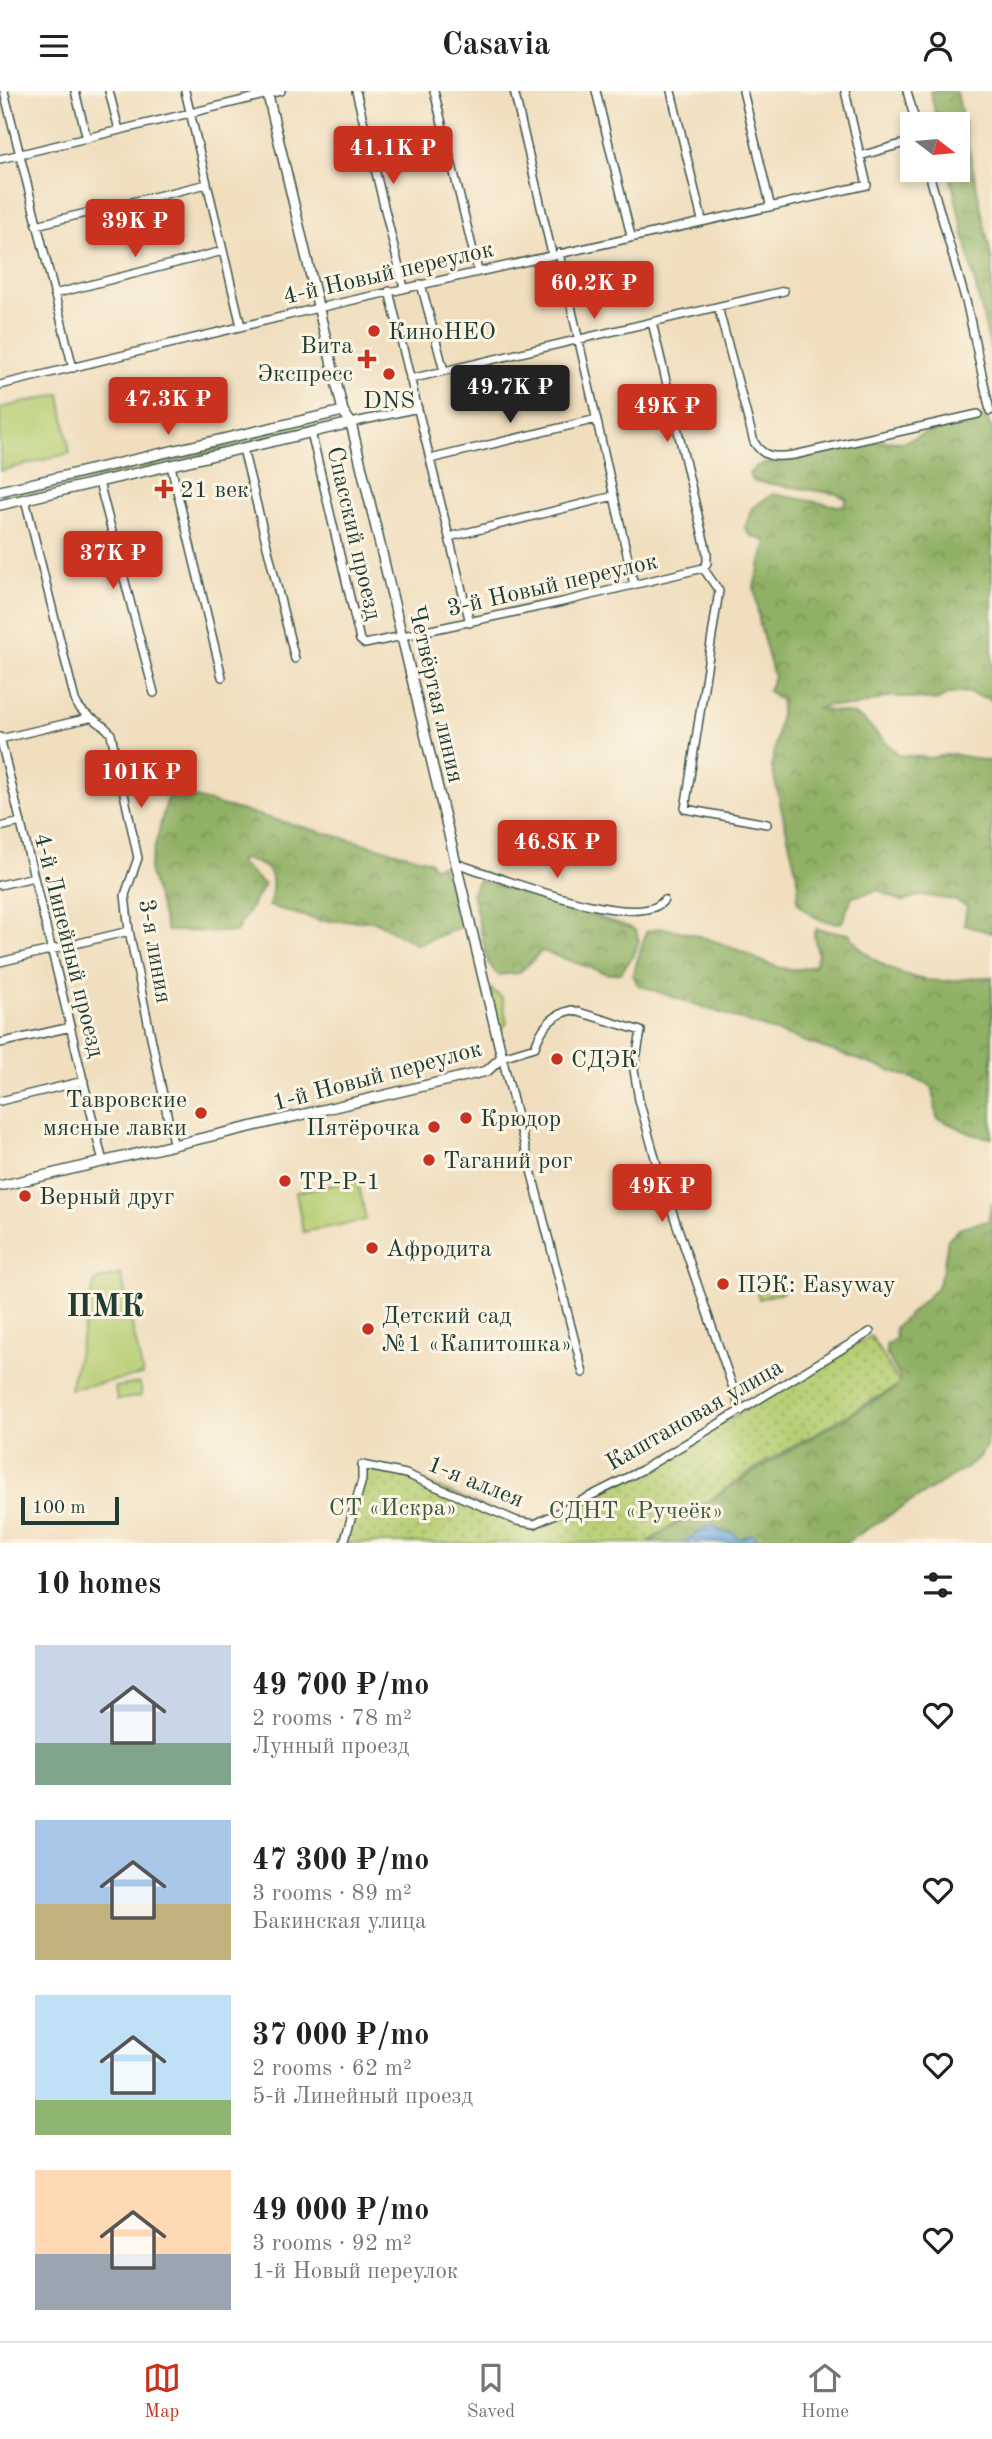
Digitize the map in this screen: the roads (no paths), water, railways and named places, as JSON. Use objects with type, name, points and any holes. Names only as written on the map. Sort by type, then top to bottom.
[{"type":"street","points":[[4,91],[73,368]]},
{"type":"street","points":[[75,91],[87,139]]},
{"type":"street","points":[[109,91],[119,130]]},
{"type":"street","points":[[185,91],[241,326]]},
{"type":"street","points":[[0,159],[281,91]]},
{"type":"street","points":[[356,91],[404,288]]},
{"type":"street","points":[[434,91],[478,271]]},
{"type":"street","points":[[514,91],[579,339],[634,585]]},
{"type":"street","points":[[596,91],[631,236]]},
{"type":"street","points":[[671,91],[702,220]]},
{"type":"street","points":[[743,91],[770,204]]},
{"type":"street","points":[[845,91],[860,156],[900,144]]},
{"type":"street","points":[[907,91],[913,112]]},
{"type":"street","points":[[0,491],[343,411],[267,93]]},
{"type":"street","name":"4-й Новый переулок","points":[[0,385],[389,291],[770,204],[867,185],[860,156]]},
{"type":"street","points":[[931,182],[967,305],[990,411]]},
{"type":"street","points":[[36,225],[207,184]]},
{"type":"street","points":[[54,294],[223,251]]},
{"type":"street","points":[[421,284],[444,371]]},
{"type":"street","points":[[389,291],[470,623]]},
{"type":"street","points":[[410,379],[784,291]]},
{"type":"street","points":[[718,307],[754,442],[764,454],[776,457],[978,414]]},
{"type":"street","points":[[652,322],[705,566],[719,591],[685,810],[767,824]]},
{"type":"street","points":[[0,505],[418,408]]},
{"type":"street","name":"Четвёртая линия","points":[[343,411],[351,423],[502,1057]]},
{"type":"street","points":[[430,459],[597,419]]},
{"type":"street","name":"Спасский проезд","points":[[311,432],[360,640],[370,645],[403,636]]},
{"type":"street","points":[[243,449],[295,659]]},
{"type":"street","points":[[134,460],[137,474]]},
{"type":"street","points":[[171,466],[222,677]]},
{"type":"street","points":[[99,482],[154,693]]},
{"type":"street","points":[[449,537],[614,496]]},
{"type":"street","name":"3-я линия","points":[[25,499],[75,700],[80,712],[106,726],[111,734],[138,858],[125,895],[129,931],[173,1143]]},
{"type":"street","name":"3-й Новый переулок","points":[[403,636],[634,585],[705,566]]},
{"type":"street","points":[[0,738],[89,717]]},
{"type":"street","name":"4-й Линейный проезд","points":[[0,738],[103,1162]]},
{"type":"street","points":[[0,827],[21,822]]},
{"type":"street","points":[[458,864],[615,911],[650,911],[658,908],[664,900]]},
{"type":"street","points":[[0,885],[34,877]]},
{"type":"street","points":[[0,962],[129,931]]},
{"type":"street","name":"1-й Новый переулок","points":[[0,1186],[487,1071],[502,1057],[535,1047],[543,1030],[561,1012],[586,1012],[641,1031],[634,1070],[639,1100],[662,1179],[741,1411]]},
{"type":"street","points":[[0,1044],[71,1027]]},
{"type":"street","points":[[502,1057],[583,1373]]},
{"type":"street","points":[[0,1101],[84,1081]]},
{"type":"street","name":"Каштановая улица","points":[[535,1524],[642,1470],[870,1332]]},
{"type":"street","name":"1-я аллея","points":[[345,1543],[362,1480],[362,1465],[406,1473],[517,1521],[535,1524]]},
{"type":"water","points":[[712,1524],[723,1533],[733,1533],[739,1539],[752,1534],[756,1538],[753,1543],[682,1543]]},
{"type":"place","name":"КиноНЕО","points":[[374,331]]},
{"type":"place","name":"Вита Экспресс","points":[[367,359]]},
{"type":"place","name":"DNS","points":[[389,374]]},
{"type":"place","name":"21 век","points":[[164,489]]},
{"type":"place","name":"СДЭК","points":[[557,1059]]},
{"type":"place","name":"Тавровские мясные лавки","points":[[201,1113]]},
{"type":"place","name":"Крюдор","points":[[466,1118]]},
{"type":"place","name":"Пятёрочка","points":[[434,1127]]},
{"type":"place","name":"Таганий рог","points":[[429,1160]]},
{"type":"place","name":"ТР-Р-1","points":[[285,1181]]},
{"type":"place","name":"Верный друг","points":[[25,1196]]},
{"type":"place","name":"Афродита","points":[[372,1248]]},
{"type":"place","name":"ПЭК: Easyway","points":[[723,1284]]},
{"type":"place","name":"Детский сад №1 «Капитошка»","points":[[368,1329]]},
{"type":"district","name":"ПМК","points":[[105,1305]]},
{"type":"park label","name":"СТ «Искра»","points":[[393,1507]]},
{"type":"park label","name":"СДНТ «Ручеёк»","points":[[636,1510]]}]
